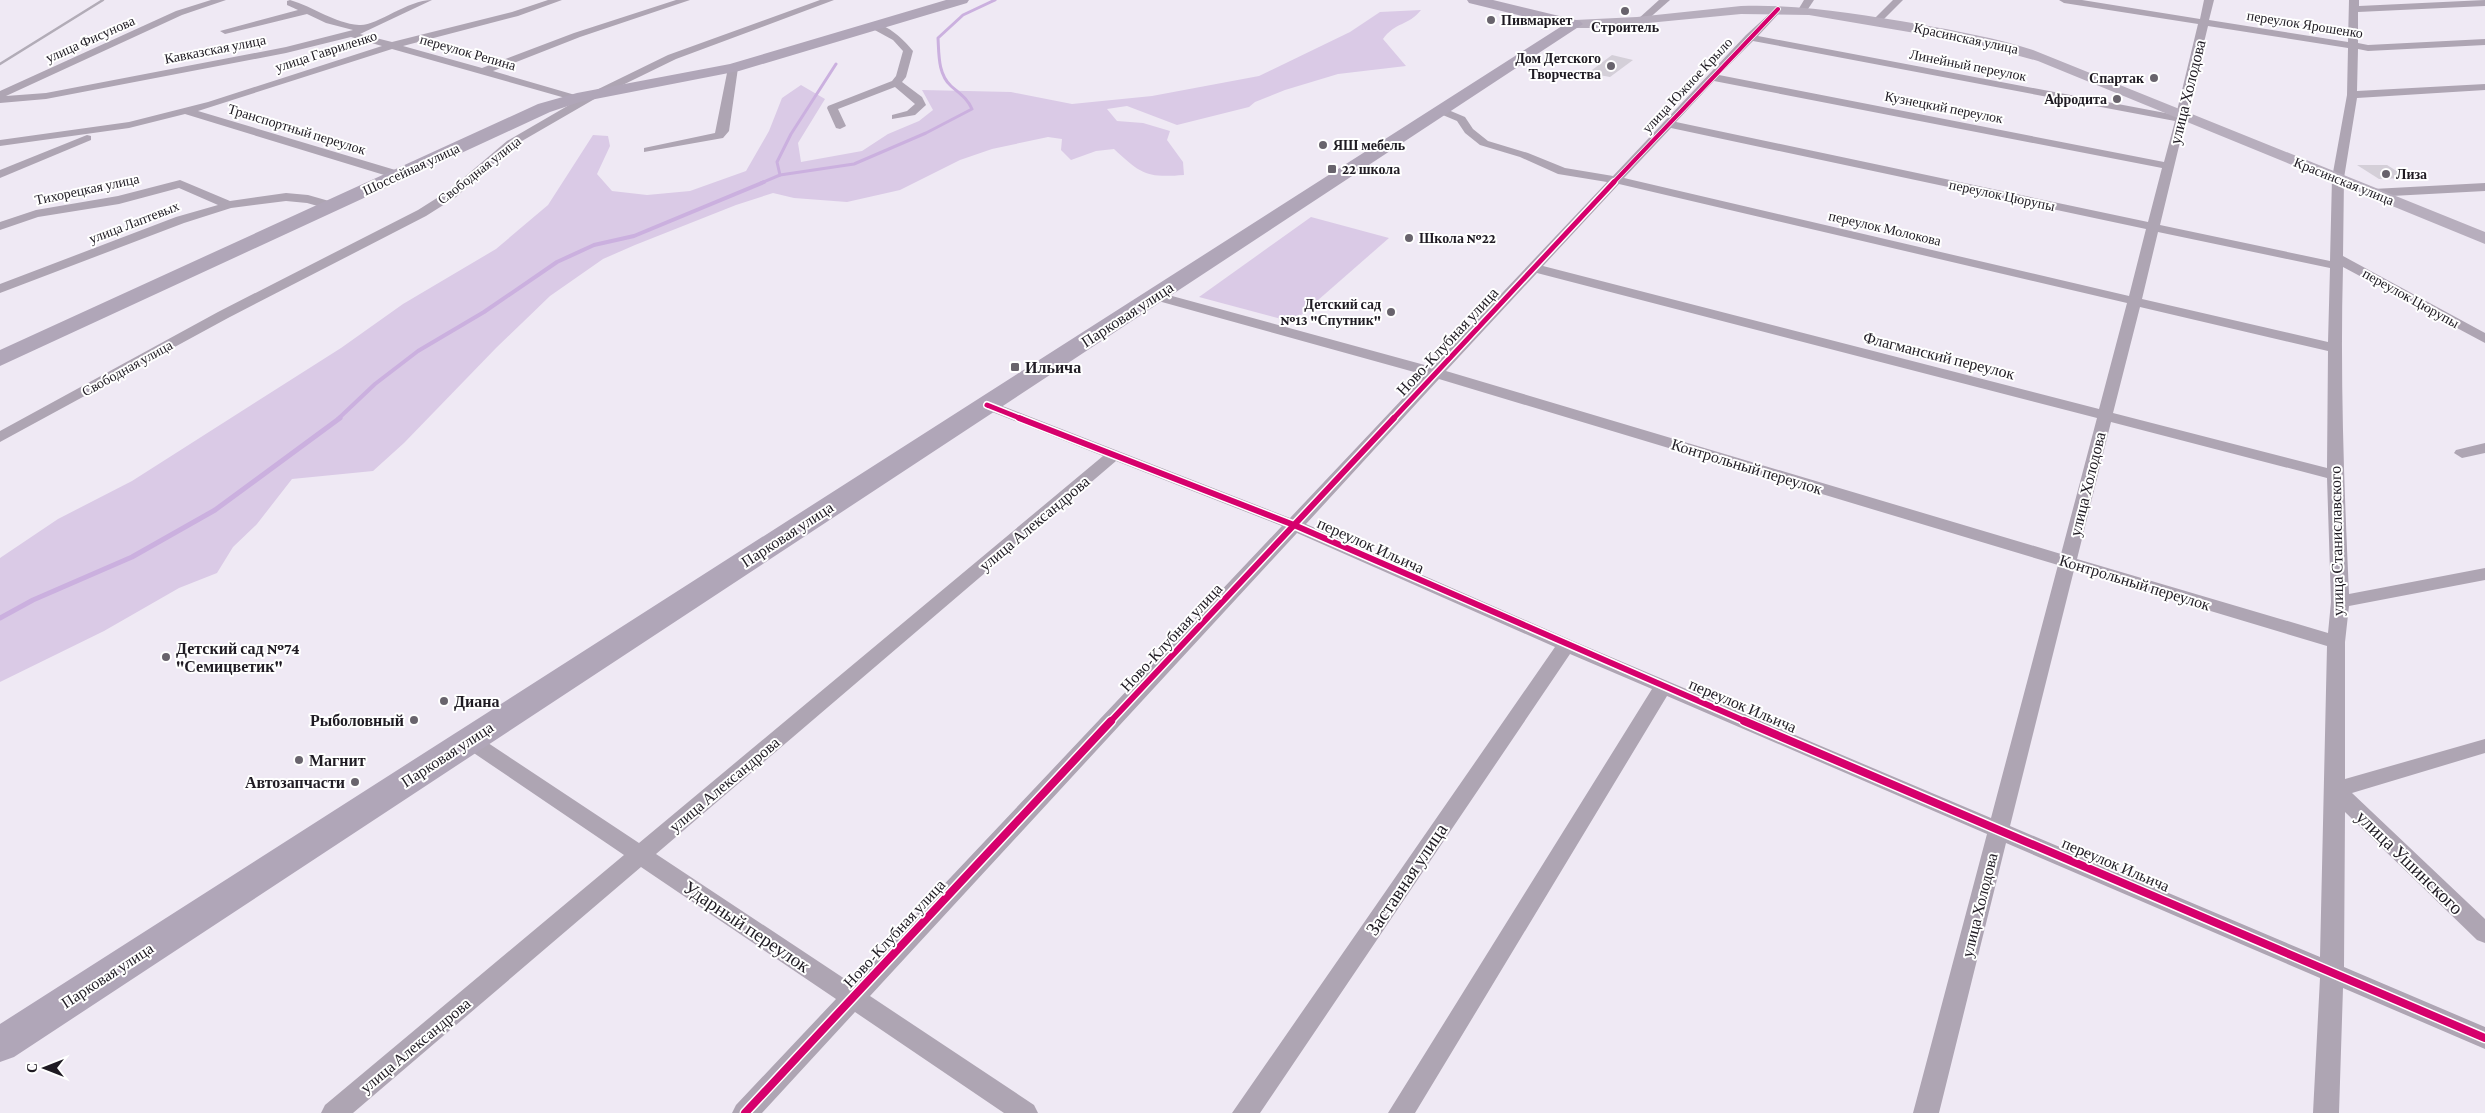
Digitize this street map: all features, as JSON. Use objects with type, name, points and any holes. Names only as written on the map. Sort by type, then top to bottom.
[{"type":"main road","name":"Свободная улица","points":[[586,97],[732,68],[962,0]]},
{"type":"main road","name":"Красинская улица","points":[[1474,0],[1575,24],[1616,23],[1806,5],[1878,21],[1994,42],[2026,51],[2182,117],[2338,178],[2485,239]]},
{"type":"main road","name":"Парковая улица","points":[[0,1045],[1575,24]]},
{"type":"main road","name":"Шоссейная улица","points":[[0,359],[544,108],[586,97]]},
{"type":"street","name":"улица Фисунова","points":[[0,95],[179,13],[221,0]]},
{"type":"street","name":"Кавказская улица","points":[[0,100],[46,96],[286,50],[351,34],[427,0]]},
{"type":"street","name":"улица Гавриленко","points":[[0,143],[105,130],[186,110],[394,45],[515,14],[557,0]]},
{"type":"street","points":[[484,71],[577,35],[684,0]]},
{"type":"street","name":"Шоссейная улица","points":[[586,97],[672,57],[829,0]]},
{"type":"street","points":[[1643,19],[1652,9],[1665,0]]},
{"type":"street","points":[[1878,21],[1898,0]]},
{"type":"street","name":"переулок Ярошенко","points":[[2068,0],[2368,48],[2485,42]]},
{"type":"street","name":"улица Холодова","points":[[1926,1113],[2182,117],[2209,0]]},
{"type":"street","points":[[290,3],[328,21],[362,29]]},
{"type":"street","points":[[2353,4],[2485,3]]},
{"type":"street","name":"улица Станиславского","points":[[2326,1113],[2332,971],[2336,642],[2340,602],[2335,348],[2338,178],[2352,95],[2353,4]]},
{"type":"street","name":"улица Южное Крыло","points":[[1616,180],[1749,37],[1778,9]]},
{"type":"street","points":[[224,31],[308,11]]},
{"type":"street","points":[[840,126],[832,108],[896,83],[902,77],[908,51],[896,38],[874,26]]},
{"type":"street","name":"переулок Репина","points":[[351,34],[586,97]]},
{"type":"street","name":"Линейный переулок","points":[[1749,37],[2182,117]]},
{"type":"street","points":[[648,150],[719,136],[723,131],[732,68]]},
{"type":"street","name":"Кузнецкий переулок","points":[[1712,77],[2169,166]]},
{"type":"street","points":[[896,83],[918,99],[921,105],[911,113],[896,116]]},
{"type":"street","points":[[2352,95],[2485,87]]},
{"type":"street","name":"Свободная улица","points":[[0,437],[223,315],[422,213],[452,194],[510,143],[586,97]]},
{"type":"street","name":"Транспортный переулок","points":[[186,110],[284,142],[398,175]]},
{"type":"street","name":"переулок Молокова","points":[[1442,111],[1461,119],[1469,131],[1484,144],[1524,155],[1562,171],[1616,180],[2335,348]]},
{"type":"street","name":"переулок Цюрупы","points":[[1668,124],[2153,227],[2337,262],[2485,339]]},
{"type":"street","name":"улица Гавриленко","points":[[0,174],[105,130]]},
{"type":"street","name":"Ново-Клубная улица","points":[[746,1113],[1616,180]]},
{"type":"street","name":"улица Лаптевых","points":[[180,184],[229,205]]},
{"type":"street","name":"Тихорецкая улица","points":[[0,226],[36,214],[119,200],[180,184]]},
{"type":"street","points":[[2373,193],[2485,187]]},
{"type":"street","points":[[229,205],[286,197],[308,199],[332,206]]},
{"type":"street","name":"улица Лаптевых","points":[[0,289],[180,220],[229,205]]},
{"type":"street","name":"Флагманский переулок","points":[[1534,268],[2336,475]]},
{"type":"street","name":"Контрольный переулок","points":[[1156,296],[1436,373],[2336,642]]},
{"type":"street","name":"переулок Ильича","points":[[987,405],[1294,525],[1566,646],[1999,828],[2485,1038]]},
{"type":"street","points":[[2462,453],[2485,448]]},
{"type":"street","name":"улица Александрова","points":[[334,1113],[1114,455]]},
{"type":"street","points":[[2340,602],[2485,574]]},
{"type":"street","name":"Заставная улица","points":[[1245,1113],[1566,646]]},
{"type":"street","points":[[1401,1113],[1663,687]]},
{"type":"street","name":"Ударный переулок","points":[[469,740],[1025,1113]]},
{"type":"street","points":[[2335,790],[2485,746]]},
{"type":"street","name":"улица Ушинского","points":[[2335,790],[2485,933]]},
{"type":"shaded area","points":[[1421,10],[1411,19],[1392,30],[1383,39],[1406,66],[1338,74],[1285,90],[1255,102],[1249,107],[1177,125],[1127,106],[1107,109],[1117,121],[1143,123],[1170,131],[1167,140],[1183,162],[1184,175],[1152,175],[1138,169],[1114,149],[1096,151],[1071,160],[1061,150],[1062,139],[1048,137],[992,149],[960,160],[900,190],[847,202],[794,198],[773,193],[736,205],[603,259],[550,296],[497,347],[404,443],[373,471],[292,479],[257,524],[233,547],[217,573],[179,588],[104,631],[0,682],[0,558],[58,519],[132,481],[341,348],[403,304],[496,249],[548,205],[593,135],[608,136],[610,146],[597,174],[612,191],[647,195],[690,191],[746,171],[769,131],[782,98],[801,85],[825,99],[798,143],[801,162],[862,151],[888,134],[919,121],[933,110],[922,90],[1011,92],[1072,104],[1152,96],[1259,76],[1350,32],[1380,12]]},
{"type":"shaded area","points":[[1311,217],[1389,238],[1293,322],[1199,297]]},
{"type":"building","name":"Дом Детского Творчества","points":[[1612,55],[1633,60],[1610,77],[1588,73]]},
{"type":"building","name":"Лиза","points":[[2357,165],[2387,165],[2408,178],[2379,179]]},
{"type":"waterway","points":[[780,175],[854,164],[926,133],[972,109],[966,99],[947,81],[941,70],[938,38],[963,15],[995,0]]},
{"type":"waterway","points":[[780,175],[777,162],[791,134],[836,64]]},
{"type":"waterway","points":[[761,183],[780,175]]},
{"type":"waterway","points":[[338,419],[375,384],[418,351],[484,312],[557,262],[594,245],[634,236],[764,182]]},
{"type":"waterway","points":[[0,618],[33,600],[132,557],[215,510],[340,418]]},
{"type":"railway","points":[[0,64],[103,0]]},
{"type":"cycle path","points":[[745,1113],[1712,77],[1778,9]]},
{"type":"cycle path","points":[[987,405],[1294,525],[1566,645],[2485,1038]]},
{"type":"place","name":"Строитель","points":[[1625,11]]},
{"type":"place","name":"Пивмаркет","points":[[1491,20]]},
{"type":"place","name":"Дом Детского Творчества","points":[[1611,66]]},
{"type":"place","name":"Спартак","points":[[2154,78]]},
{"type":"place","name":"Афродита","points":[[2117,99]]},
{"type":"place","name":"ЯШ мебель","points":[[1323,145]]},
{"type":"place","name":"22 школа","points":[[1332,169]]},
{"type":"place","name":"Лиза","points":[[2386,174]]},
{"type":"place","name":"Школа №22","points":[[1409,238]]},
{"type":"place","name":"Детский сад №13 \"Спутник\"","points":[[1391,312]]},
{"type":"place","name":"Ильича","points":[[1015,367]]},
{"type":"place","name":"Детский сад №74 \"Семицветик\"","points":[[166,657]]},
{"type":"place","name":"Диана","points":[[444,701]]},
{"type":"place","name":"Рыболовный","points":[[414,720]]},
{"type":"place","name":"Магнит","points":[[299,760]]},
{"type":"place","name":"Автозапчасти","points":[[355,782]]}]
